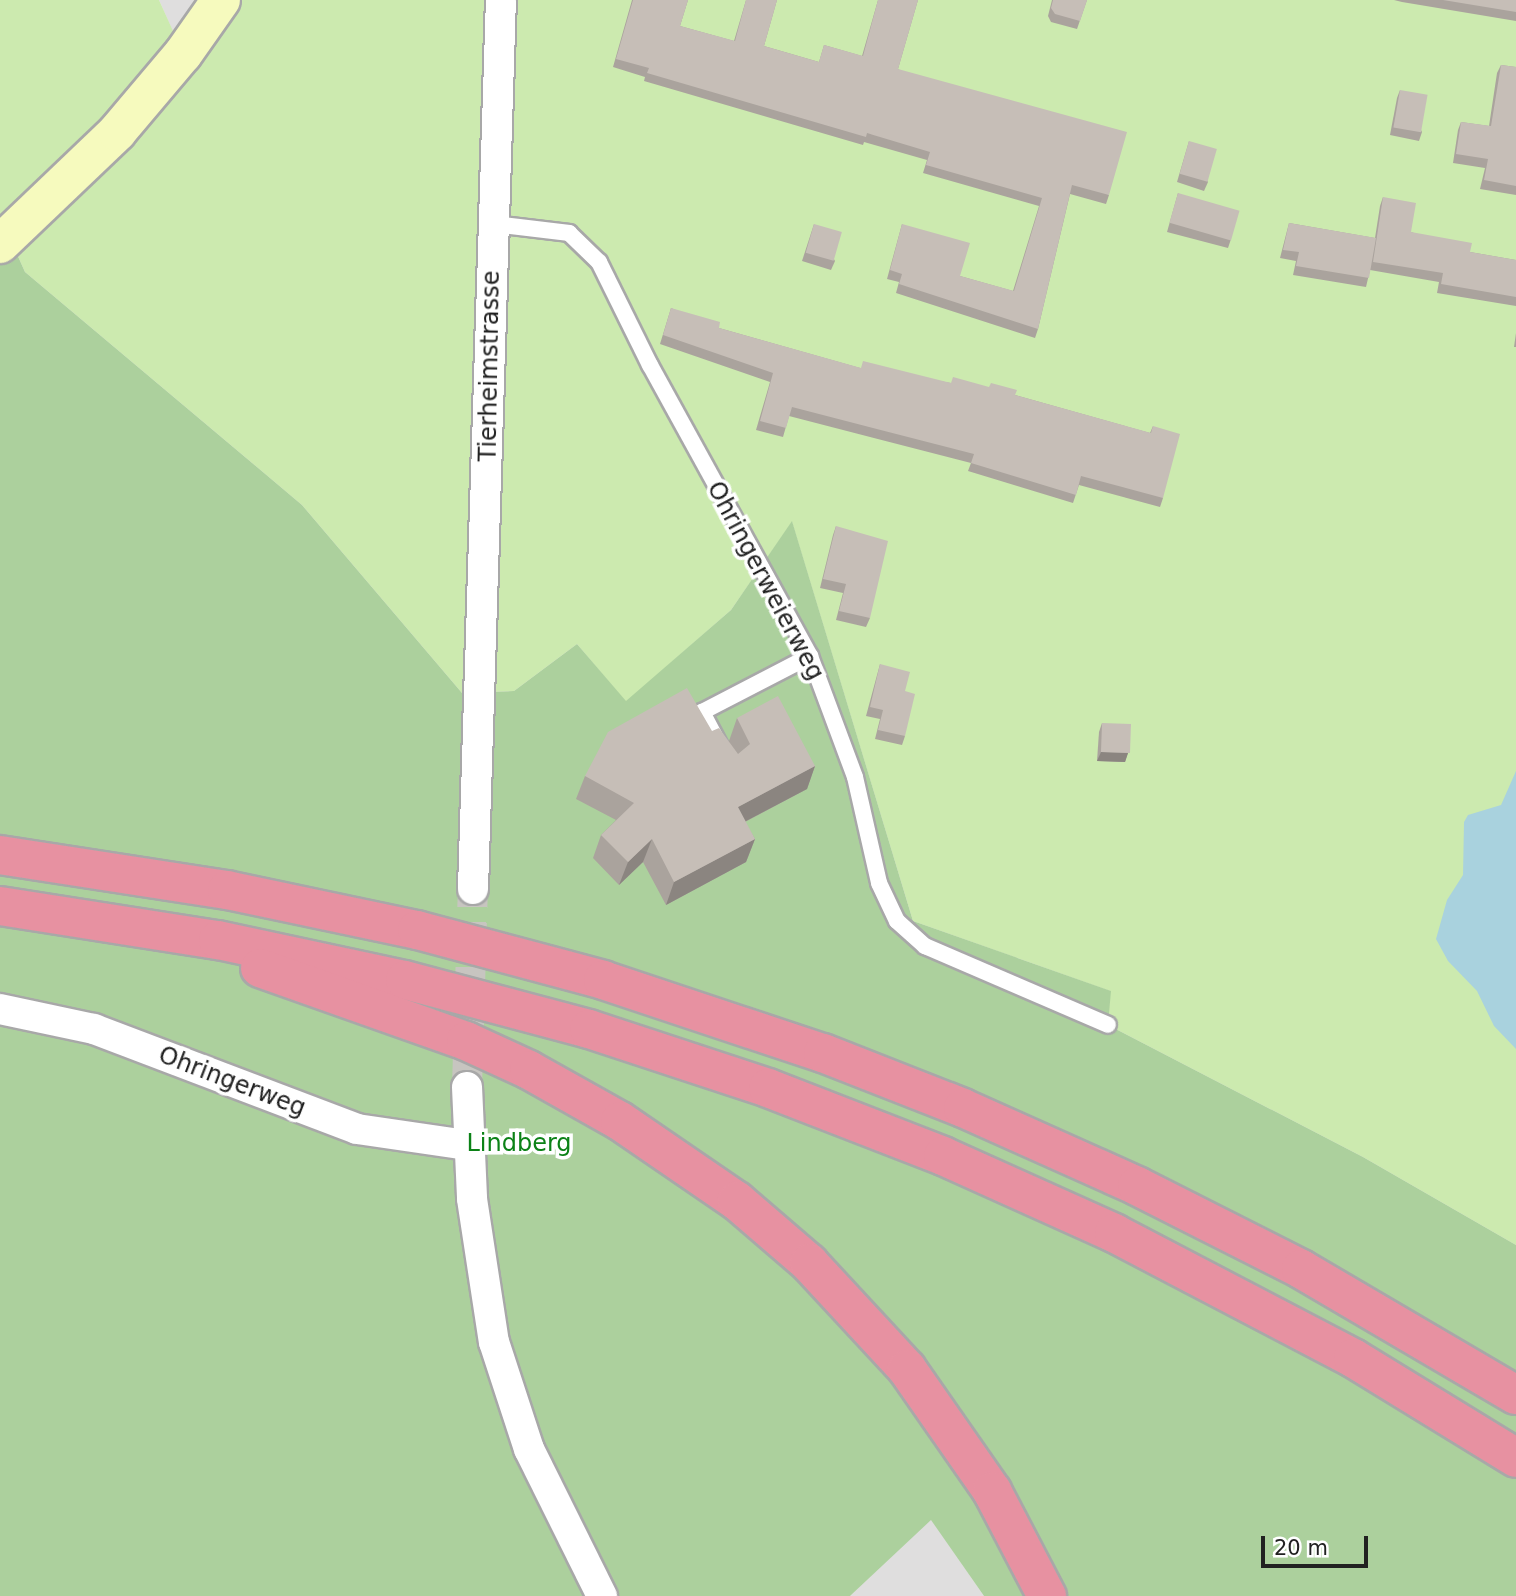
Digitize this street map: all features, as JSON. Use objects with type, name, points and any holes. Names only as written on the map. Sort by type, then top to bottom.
[{"type":"highway","points":[[0,855],[214,888],[417,930],[603,980],[811,1048],[963,1108],[1137,1185],[1301,1269],[1516,1395]]},
{"type":"highway","points":[[0,906],[149,928],[310,959],[496,1003],[676,1057],[853,1120],[1029,1194],[1197,1274],[1353,1358],[1516,1458]]},
{"type":"highway","points":[[149,928],[466,1041],[585,1101],[706,1177],[809,1263],[907,1369],[986,1481],[1047,1596]]},
{"type":"main road","points":[[0,244],[117,132],[183,54],[221,0]]},
{"type":"street","name":"Tierheimstrasse","points":[[473,889],[501,0]]},
{"type":"street","name":"Ohringerweg","points":[[0,1009],[94,1029],[343,1125],[396,1138],[467,1145]]},
{"type":"street","points":[[467,1087],[467,1145],[481,1279],[505,1377],[544,1484],[602,1596]]},
{"type":"lane","name":"Ohringerweierweg","points":[[494,224],[560,230],[578,238],[592,252],[810,656],[855,777],[879,883],[897,921],[925,946],[1108,1025]]},
{"type":"lane","points":[[731,767],[702,712],[810,656]]},
{"type":"shaded area","points":[[159,0],[221,0],[183,54]]},
{"type":"shaded area","points":[[931,1519],[984,1596],[850,1596]]},
{"type":"green space","points":[[0,0],[159,0],[183,53],[221,0],[1516,0],[1516,1245],[1363,1157],[1108,1025],[1110,991],[913,921],[792,522],[731,610],[626,702],[577,644],[514,691],[462,693],[302,505],[25,272],[0,216]]},
{"type":"green space","name":"Lindberg","points":[[0,216],[25,272],[302,505],[462,693],[514,691],[577,644],[626,701],[731,610],[792,521],[913,921],[1111,991],[1108,1025],[1363,1157],[1516,1245],[1516,1596],[984,1596],[931,1520],[850,1596],[0,1596]]},
{"type":"water","points":[[1516,771],[1516,1049],[1494,1026],[1477,991],[1448,961],[1436,939],[1447,900],[1463,875],[1464,822],[1468,815],[1501,805]]},
{"type":"building","points":[[633,0],[688,0],[680,26],[735,41],[746,0],[777,0],[764,46],[819,62],[824,45],[863,56],[878,0],[918,0],[898,69],[1127,132],[1109,195],[1072,185],[1038,329],[899,284],[902,274],[890,270],[902,224],[970,243],[960,276],[1014,291],[1042,198],[926,165],[930,152],[867,133],[866,137],[647,73],[649,68],[616,59]]},
{"type":"building","points":[[1053,0],[1087,0],[1080,21],[1055,14],[1051,8]]},
{"type":"building","points":[[1443,0],[1516,0],[1516,12]]},
{"type":"building","points":[[1501,65],[1516,67],[1516,186],[1484,180],[1488,159],[1456,154],[1461,122],[1491,126]]},
{"type":"building","points":[[1400,90],[1428,95],[1421,132],[1393,127]]},
{"type":"building","points":[[1189,141],[1217,149],[1208,182],[1180,174]]},
{"type":"building","points":[[1178,193],[1240,211],[1231,240],[1169,223]]},
{"type":"building","points":[[1383,197],[1416,203],[1411,232],[1472,243],[1470,252],[1516,260],[1516,297],[1441,284],[1443,273],[1373,262]]},
{"type":"building","points":[[1289,223],[1376,238],[1369,278],[1296,266],[1299,252],[1283,250]]},
{"type":"building","points":[[814,224],[842,232],[834,261],[806,253]]},
{"type":"building","points":[[671,308],[720,322],[719,328],[861,368],[863,361],[951,383],[953,377],[989,387],[991,383],[1017,390],[1015,395],[1151,433],[1153,426],[1180,434],[1163,498],[1081,476],[1076,495],[971,463],[974,454],[792,407],[786,428],[760,421],[773,373],[663,335]]},
{"type":"building","points":[[836,526],[888,541],[870,618],[839,611],[846,584],[823,579]]},
{"type":"building","points":[[880,664],[910,672],[905,691],[915,694],[905,736],[878,730],[883,710],[870,707]]},
{"type":"building","points":[[687,688],[712,731],[719,728],[738,754],[750,744],[737,718],[778,696],[815,766],[738,807],[755,839],[674,882],[652,839],[628,862],[601,835],[634,803],[585,776],[608,732]]},
{"type":"building","points":[[1102,723],[1131,724],[1130,753],[1101,752]]},
{"type":"tunnel","points":[[467,1087],[473,889]]}]
